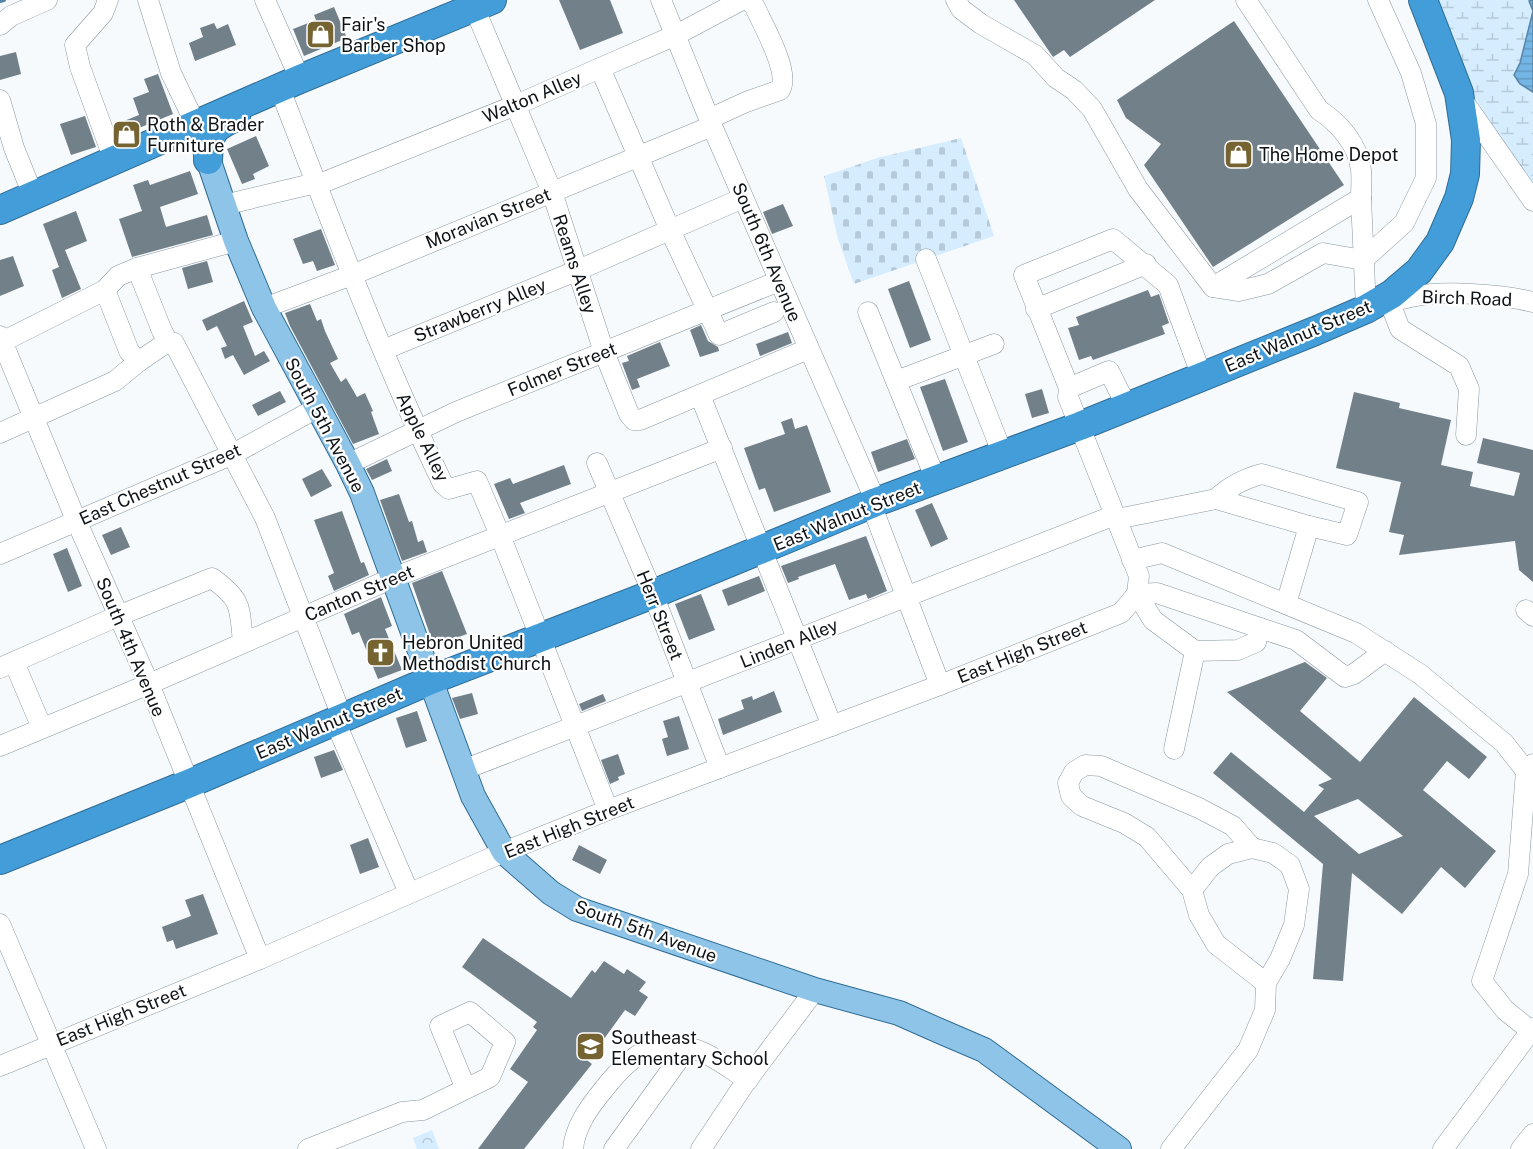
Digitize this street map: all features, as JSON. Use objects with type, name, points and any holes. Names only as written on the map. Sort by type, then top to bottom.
[{"type":"highway","name":"East Walnut Street","points":[[0,860],[188,784],[431,680],[653,594],[873,503],[1080,426],[1378,306],[1419,271],[1440,242],[1451,219],[1465,174],[1466,140],[1459,93],[1422,0]]},
{"type":"highway","points":[[0,210],[196,125],[291,88],[486,2]]},
{"type":"highway","points":[[208,160],[212,131],[220,124],[291,88]]},
{"type":"main road","name":"South 5th Avenue","points":[[196,125],[236,241],[264,308],[362,494],[473,796],[504,852],[551,893],[577,909],[815,990],[899,1013],[984,1050],[1119,1149]]},
{"type":"street","points":[[0,25],[11,16],[47,0]]},
{"type":"street","points":[[108,0],[102,13],[75,45],[80,67],[114,160]]},
{"type":"street","points":[[148,0],[171,73],[196,125]]},
{"type":"street","name":"Apple Alley","points":[[265,0],[317,184],[383,350],[443,484],[449,489],[477,482],[608,810]]},
{"type":"street","name":"South 6th Avenue","points":[[662,0],[711,123],[873,503],[940,685]]},
{"type":"street","name":"Walton Alley","points":[[224,205],[317,184],[516,105],[676,35],[742,0]]},
{"type":"street","points":[[711,123],[746,102],[780,90],[783,85],[781,67],[755,7],[749,0]]},
{"type":"street","points":[[956,0],[962,9],[981,24],[1035,55],[1056,78],[1074,90],[1092,109],[1138,189],[1213,287],[1239,291],[1268,284],[1323,253],[1363,260]]},
{"type":"street","points":[[1246,0],[1319,110],[1334,120],[1345,133],[1355,151],[1361,169],[1363,260],[1378,306],[1400,329],[1459,366],[1469,388],[1466,435]]},
{"type":"street","points":[[1363,260],[1404,223],[1426,178],[1426,124],[1410,73],[1378,0]]},
{"type":"street","name":"Reams Alley","points":[[486,2],[516,105],[552,192],[604,352],[629,414],[634,420],[640,420],[700,395]]},
{"type":"street","points":[[600,68],[670,230],[719,335],[774,312]]},
{"type":"street","points":[[1459,93],[1533,201]]},
{"type":"street","points":[[0,100],[14,148],[33,195]]},
{"type":"street","name":"Moravian Street","points":[[264,308],[352,275],[639,156],[711,123]]},
{"type":"street","name":"Strawberry Alley","points":[[383,350],[576,271],[743,198]]},
{"type":"street","points":[[1213,287],[1360,198]]},
{"type":"street","points":[[1202,377],[1168,285],[1146,264],[1113,239],[1024,275],[1069,388],[1068,397],[1139,576],[1137,594],[1153,620],[1195,651],[1238,650],[1256,642],[1260,628]]},
{"type":"street","points":[[1,340],[105,290],[118,276],[137,268],[236,241]]},
{"type":"street","points":[[926,259],[1003,455]]},
{"type":"street","points":[[1036,309],[1146,264]]},
{"type":"street","points":[[137,268],[168,342]]},
{"type":"street","name":"Folmer Street","points":[[348,464],[456,412],[779,281]]},
{"type":"street","points":[[105,290],[129,351],[138,363]]},
{"type":"street","name":"Birch Road","points":[[1378,306],[1412,296],[1441,295],[1481,295],[1533,302]]},
{"type":"street","points":[[868,312],[936,480]]},
{"type":"street","name":"South 4th Avenue","points":[[1,340],[76,520],[149,684],[260,959]]},
{"type":"street","points":[[0,433],[115,381],[168,342],[174,343],[264,518],[303,617],[338,719],[409,893]]},
{"type":"street","points":[[896,381],[994,344]]},
{"type":"street","points":[[808,349],[700,395],[832,726]]},
{"type":"street","points":[[1069,388],[1109,371],[1127,407]]},
{"type":"street","name":"East Chestnut Street","points":[[0,554],[233,454],[317,408]]},
{"type":"street","name":"Canton Street","points":[[0,746],[393,578],[722,448]]},
{"type":"street","name":"Herr Street","points":[[597,463],[653,594],[720,768]]},
{"type":"street","points":[[1262,474],[1358,502],[1347,535],[1216,499],[1228,487],[1246,478],[1262,474]]},
{"type":"street","name":"Linden Alley","points":[[463,770],[1116,517],[1216,499]]},
{"type":"street","points":[[1286,604],[1309,525]]},
{"type":"street","points":[[1132,560],[1162,553],[1356,633],[1420,674],[1504,743],[1530,768],[1518,874],[1482,981],[1505,1010],[1532,1029],[1443,1149]]},
{"type":"street","points":[[42,728],[7,665],[118,616],[212,578],[230,591],[238,603],[243,642]]},
{"type":"street","points":[[1137,594],[1157,593],[1296,640],[1345,677],[1354,674],[1385,651]]},
{"type":"street","name":"East High Street","points":[[0,1066],[260,959],[504,852],[1121,613],[1137,594]]},
{"type":"street","points":[[1174,749],[1195,651]]},
{"type":"street","points":[[1252,848],[1233,826],[1199,808],[1101,766],[1085,765],[1074,772],[1068,783],[1071,796],[1082,806],[1124,823],[1147,837],[1192,890],[1199,915],[1216,944],[1266,983]]},
{"type":"street","points":[[1171,1149],[1248,1050],[1265,1010],[1266,983],[1280,959],[1294,925],[1299,889],[1290,866],[1273,853],[1252,848],[1228,854],[1210,867],[1192,890]]},
{"type":"street","points":[[0,924],[96,1149]]},
{"type":"street","points":[[701,1149],[748,1080],[815,990]]},
{"type":"street","points":[[573,1149],[578,1128],[602,1092],[627,1061],[647,1049],[672,1045],[698,1050],[748,1080]]},
{"type":"street","points":[[614,1149],[687,1048]]},
{"type":"street","points":[[308,1149],[402,1112],[423,1110],[466,1089]]},
{"type":"street","points":[[1521,1149],[1533,1134]]},
{"type":"green space","points":[[1431,0],[1533,0],[1533,186],[1465,81]]},
{"type":"green space","points":[[961,138],[994,236],[854,284],[838,239],[824,176],[877,158]]},
{"type":"green space","points":[[432,1130],[439,1149],[417,1149],[413,1138]]},
{"type":"water","points":[[1533,11],[1533,92],[1520,84],[1514,75],[1520,63]]},
{"type":"building","points":[[559,0],[610,0],[623,33],[580,50]]},
{"type":"building","points":[[1014,0],[1155,0],[1070,57],[1064,50],[1053,57]]},
{"type":"building","name":"Fair's Barber Shop","points":[[334,7],[347,38],[304,56],[293,29],[316,20],[314,15]]},
{"type":"building","name":"The Home Depot","points":[[1234,21],[1344,185],[1213,267],[1144,165],[1161,144],[1126,118],[1117,100]]},
{"type":"building","points":[[214,23],[217,29],[228,24],[236,45],[195,61],[189,43],[203,37],[200,28]]},
{"type":"building","points":[[16,52],[21,74],[0,80],[0,56]]},
{"type":"building","points":[[158,74],[173,114],[139,128],[140,131],[119,140],[114,125],[139,115],[133,98],[149,92],[144,79]]},
{"type":"building","points":[[85,116],[96,147],[71,155],[60,124]]},
{"type":"building","points":[[256,136],[269,166],[253,174],[255,179],[242,184],[227,149]]},
{"type":"building","points":[[190,171],[198,194],[160,207],[166,227],[207,215],[213,235],[132,257],[119,219],[142,211],[133,185],[148,180],[150,185]]},
{"type":"building","points":[[783,204],[793,226],[772,234],[763,212]]},
{"type":"building","points":[[76,211],[87,241],[65,250],[81,289],[62,298],[52,270],[59,267],[43,224]]},
{"type":"building","points":[[321,229],[335,265],[317,271],[313,261],[303,264],[293,239]]},
{"type":"building","points":[[13,256],[24,286],[0,296],[0,260]]},
{"type":"building","points":[[207,261],[213,282],[188,289],[182,268]]},
{"type":"building","points":[[909,281],[931,340],[910,348],[888,289]]},
{"type":"building","points":[[1148,290],[1151,297],[1159,294],[1169,323],[1162,326],[1165,334],[1093,360],[1091,356],[1079,360],[1068,328],[1079,325],[1076,317]]},
{"type":"building","points":[[244,301],[253,322],[243,326],[255,356],[264,351],[270,361],[244,375],[233,355],[225,359],[221,348],[227,346],[217,326],[207,331],[202,320]]},
{"type":"building","points":[[310,304],[317,321],[321,319],[338,359],[330,363],[341,382],[346,378],[357,397],[365,393],[379,434],[353,444],[290,326],[285,313]]},
{"type":"building","points":[[701,325],[708,341],[718,347],[719,351],[700,357],[690,330]]},
{"type":"building","points":[[788,332],[792,343],[760,356],[756,344]]},
{"type":"building","points":[[660,342],[670,366],[637,379],[640,387],[632,390],[622,363],[629,361],[627,356]]},
{"type":"building","points":[[945,379],[968,442],[943,451],[920,387]]},
{"type":"building","points":[[1042,389],[1049,413],[1032,418],[1025,394]]},
{"type":"building","points":[[280,391],[286,402],[258,416],[252,405]]},
{"type":"building","points":[[1354,392],[1400,403],[1399,408],[1451,420],[1441,465],[1473,472],[1470,486],[1514,496],[1520,473],[1477,463],[1483,438],[1533,450],[1533,582],[1519,570],[1515,541],[1399,555],[1404,535],[1389,532],[1401,482],[1336,468]]},
{"type":"building","points":[[792,418],[795,429],[807,425],[831,492],[774,512],[765,488],[759,490],[744,448],[785,434],[781,422]]},
{"type":"building","points":[[907,439],[915,459],[878,472],[871,452]]},
{"type":"building","points":[[387,459],[392,471],[372,480],[366,469]]},
{"type":"building","points":[[564,465],[571,484],[520,503],[525,513],[509,519],[494,484],[510,478],[513,484]]},
{"type":"building","points":[[322,469],[332,486],[311,497],[302,479]]},
{"type":"building","points":[[399,494],[409,522],[412,521],[418,542],[423,540],[427,552],[402,561],[380,500]]},
{"type":"building","points":[[932,503],[948,539],[931,547],[915,510]]},
{"type":"building","points":[[342,511],[361,563],[364,562],[369,575],[334,591],[328,576],[334,573],[314,520]]},
{"type":"building","points":[[121,527],[130,547],[111,555],[102,535]]},
{"type":"building","points":[[866,536],[887,591],[868,599],[866,594],[849,600],[835,564],[798,577],[799,579],[788,583],[781,566]]},
{"type":"building","points":[[67,548],[82,586],[68,592],[53,554]]},
{"type":"building","points":[[442,571],[467,634],[434,646],[412,583]]},
{"type":"building","points":[[759,576],[765,591],[728,606],[722,590]]},
{"type":"building","points":[[701,594],[715,630],[689,640],[675,604]]},
{"type":"building","name":"Hebron United Methodist Church","points":[[381,597],[392,626],[385,629],[402,670],[378,679],[359,632],[352,635],[344,614]]},
{"type":"building","points":[[1305,662],[1327,678],[1300,711],[1360,762],[1414,697],[1487,757],[1469,779],[1447,761],[1423,790],[1496,851],[1465,888],[1441,867],[1402,914],[1352,873],[1343,981],[1313,979],[1323,864],[1213,773],[1231,752],[1304,812],[1324,789],[1318,785],[1332,779],[1227,692]],"holes":[[[1358,799],[1403,836],[1359,854],[1314,816]]]},
{"type":"building","points":[[774,691],[782,712],[723,735],[718,719],[744,709],[741,700],[752,696],[753,700]]},
{"type":"building","points":[[472,693],[478,714],[460,719],[452,698]]},
{"type":"building","points":[[603,694],[606,701],[582,711],[579,704]]},
{"type":"building","points":[[417,711],[427,741],[406,748],[396,718]]},
{"type":"building","points":[[679,716],[689,749],[667,756],[662,739],[668,737],[663,721]]},
{"type":"building","points":[[334,750],[343,770],[321,778],[314,757]]},
{"type":"building","points":[[618,754],[625,774],[610,784],[601,760]]},
{"type":"building","points":[[368,838],[379,867],[360,874],[350,845]]},
{"type":"building","points":[[579,845],[607,860],[600,874],[572,860]]},
{"type":"building","points":[[203,894],[218,934],[176,949],[173,940],[167,942],[162,927],[191,916],[185,900]]},
{"type":"building","points":[[483,938],[571,998],[592,970],[595,973],[604,961],[624,974],[627,969],[646,982],[639,991],[648,997],[635,1016],[625,1010],[588,1061],[592,1064],[524,1149],[478,1149],[528,1082],[510,1069],[537,1030],[533,1027],[537,1022],[462,967]]},
{"type":"waterway","points":[[0,1],[4,0]]},
{"type":"place","name":"Fair's Barber Shop","points":[[320,34]]},
{"type":"place","name":"Roth & Brader Furniture","points":[[126,134]]},
{"type":"place","name":"The Home Depot","points":[[1238,154]]},
{"type":"place","name":"Hebron United Methodist Church","points":[[381,652]]},
{"type":"place","name":"Southeast Elementary School","points":[[590,1047]]}]
